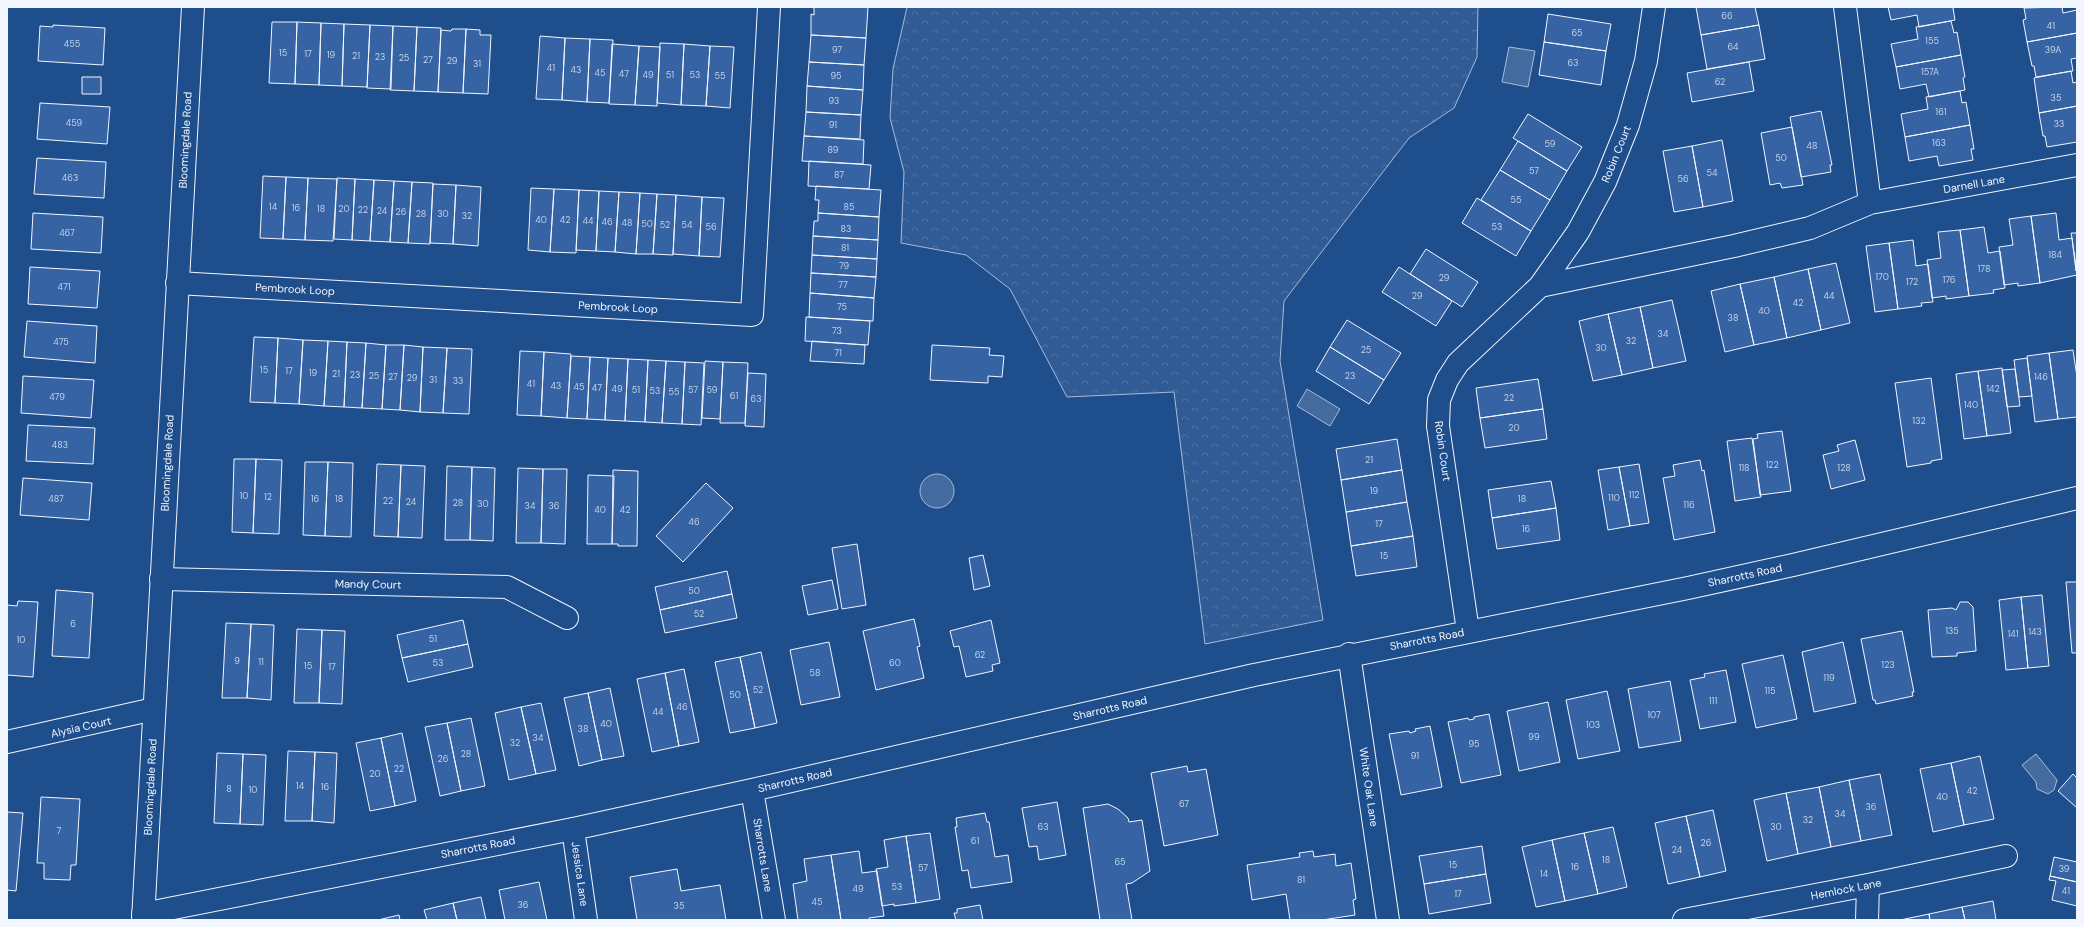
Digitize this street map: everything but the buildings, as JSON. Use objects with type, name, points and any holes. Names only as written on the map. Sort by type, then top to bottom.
[{"type":"street","name":"Bloomingdale Road","points":[[143,917],[193,7]]},
{"type":"street","name":"Pembrook Loop","points":[[177,283],[752,314],[769,7]]},
{"type":"street","name":"Robin Court","points":[[1468,631],[1438,426],[1440,400],[1446,380],[1458,364],[1540,286],[1578,232],[1608,175],[1628,125],[1644,68],[1654,7]]},
{"type":"street","points":[[1845,7],[1870,203]]},
{"type":"street","name":"Darnell Lane","points":[[1540,286],[1734,246],[1810,228],[1870,203],[2077,165]]},
{"type":"street","name":"Sharrotts Road","points":[[143,917],[752,790],[1349,654],[1688,588],[2077,498]]},
{"type":"street","name":"Mandy Court","points":[[161,579],[507,587],[567,618]]},
{"type":"street","name":"White Oak Lane","points":[[1349,654],[1388,920]]},
{"type":"street","name":"Alysia Court","points":[[7,742],[154,709]]},
{"type":"street","name":"Sharrotts Lane","points":[[752,790],[774,920]]},
{"type":"street","name":"Jessica Lane","points":[[573,828],[586,920]]},
{"type":"street","name":"Hemlock Lane","points":[[1684,920],[1868,885],[2006,856]]},
{"type":"street","points":[[1867,920],[1868,885]]},
{"type":"green space","points":[[907,7],[1478,7],[1477,57],[1454,108],[1409,138],[1284,301],[1280,361],[1323,620],[1205,644],[1174,392],[1067,397],[1010,289],[966,255],[901,243],[904,172],[890,118],[893,69]]},
{"type":"shaded area","points":[[1509,47],[1535,51],[1528,87],[1502,82]]},
{"type":"shaded area","points":[[1307,389],[1340,409],[1330,426],[1297,406]]},
{"type":"shaded area","points":[[934,474],[940,474],[944,475],[951,481],[954,491],[953,498],[947,505],[940,508],[934,508],[930,507],[923,501],[920,494],[920,488],[921,484],[927,477]]},
{"type":"shaded area","points":[[2036,754],[2057,780],[2054,790],[2048,794],[2037,789],[2036,782],[2022,765]]}]
